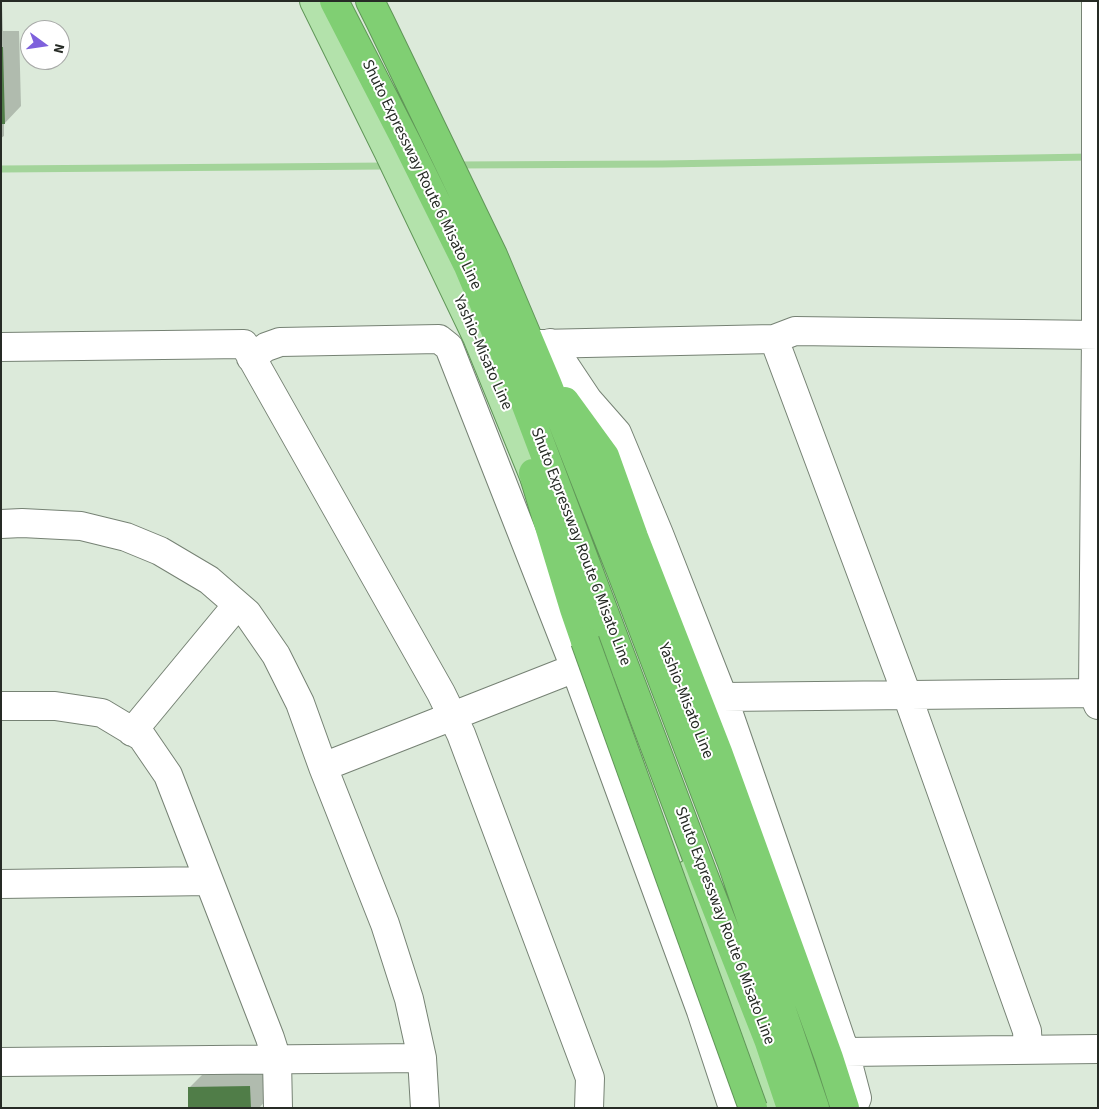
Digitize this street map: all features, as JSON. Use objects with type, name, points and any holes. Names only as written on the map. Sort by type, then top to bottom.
[{"type":"highway","name":"Shuto Expressway Route 6 Misato Line","points":[[334,1],[468,266],[521,392],[703,874],[769,1042],[791,1108]]},
{"type":"highway","name":"Shuto Expressway Route 6 Misato Line","points":[[370,1],[493,255],[547,383],[622,571],[729,854],[816,1108]]},
{"type":"highway","points":[[560,393],[605,456],[634,537],[725,770],[826,1049],[845,1108]]},
{"type":"highway","points":[[532,473],[574,609],[753,1108]]},
{"type":"main road","name":"Yashio-Misato Line","points":[[314,1],[477,337],[627,706],[691,879],[772,1108]]},
{"type":"main road","name":"Yashio-Misato Line","points":[[381,1],[544,343],[560,393],[688,705],[751,872],[834,1108]]},
{"type":"street","points":[[723,697],[907,695],[1096,697],[1096,1]]},
{"type":"street","points":[[544,343],[774,339],[795,331],[1097,335]]},
{"type":"street","points":[[251,358],[266,347],[280,342],[439,339],[449,346],[575,668],[671,930],[733,1108]]},
{"type":"street","points":[[774,339],[907,695],[1027,1031],[1028,1050]]},
{"type":"street","points":[[544,343],[588,400],[617,433],[662,543],[723,697],[845,1052],[857,1098],[853,1108]]},
{"type":"street","points":[[1,347],[244,344],[441,693],[461,734],[590,1078],[589,1108]]},
{"type":"street","points":[[1,524],[22,523],[81,526],[126,537],[160,551],[209,580],[246,613],[276,656],[300,703],[385,924],[409,999],[422,1058],[425,1108]]},
{"type":"street","points":[[132,732],[238,605]]},
{"type":"street","points":[[324,767],[575,668]]},
{"type":"street","points":[[1,706],[55,706],[102,713],[142,737],[168,775],[267,1029],[277,1060],[278,1108]]},
{"type":"street","points":[[671,930],[691,879]]},
{"type":"street","points":[[1,884],[209,881]]},
{"type":"street","points":[[845,1052],[1098,1049]]},
{"type":"street","points":[[1,1062],[422,1058]]},
{"type":"building","points":[[1,47],[3,47],[5,124],[1,124]]},
{"type":"building","points":[[250,1086],[251,1108],[188,1108],[188,1087]]},
{"type":"waterway","points":[[456,165],[662,164],[1090,157]]},
{"type":"waterway","points":[[1,169],[387,166]]}]
